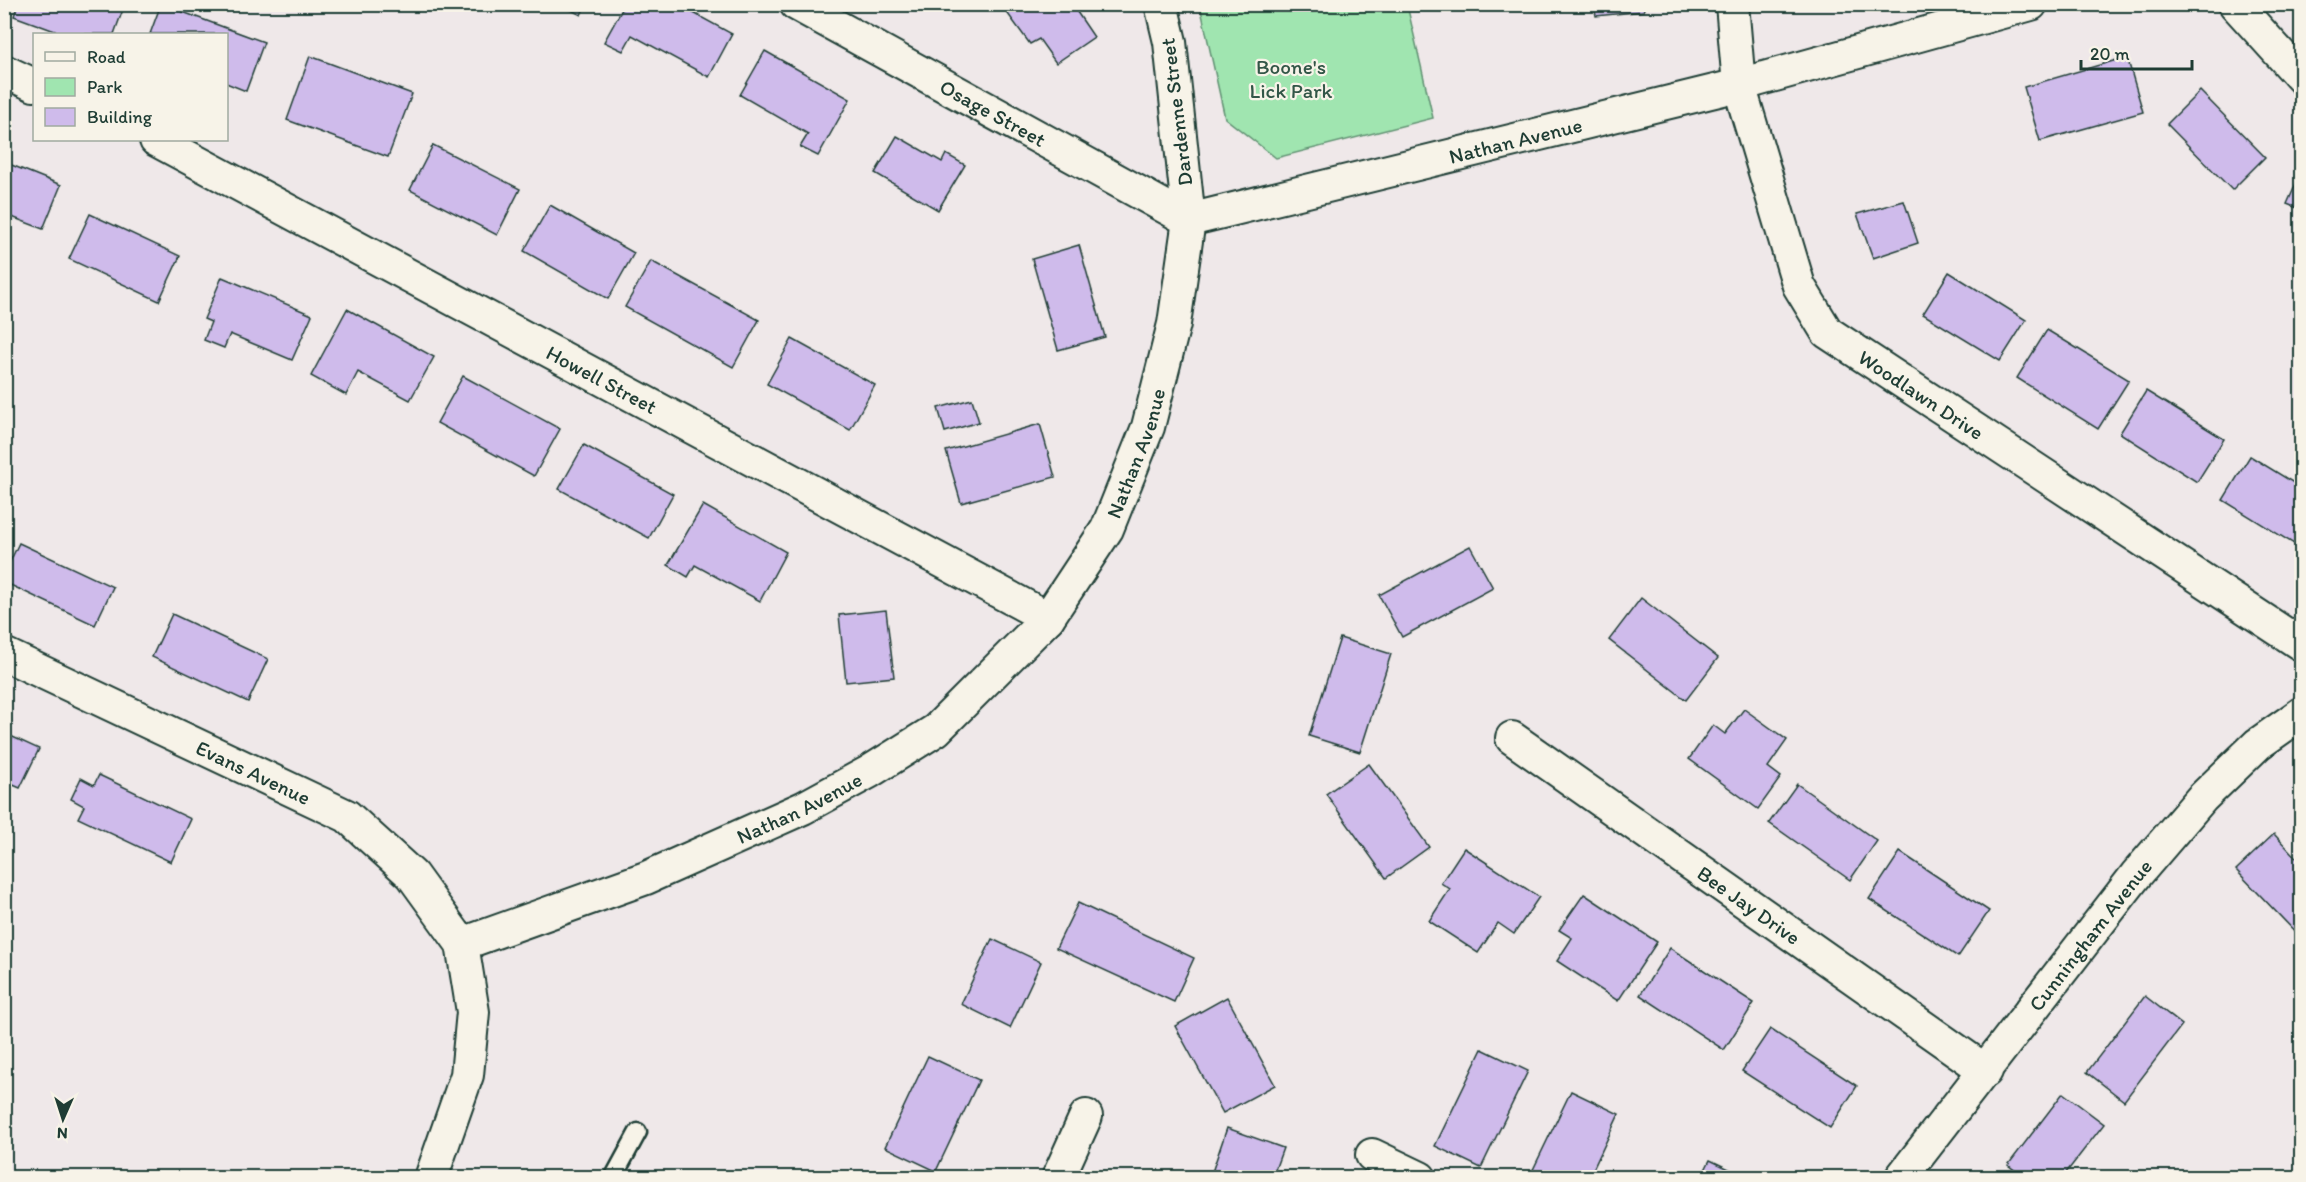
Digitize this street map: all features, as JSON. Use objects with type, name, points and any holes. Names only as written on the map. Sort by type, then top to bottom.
[{"type":"street","name":"Osage Street","points":[[796,4],[1189,220]]},
{"type":"street","name":"Dardenne Street","points":[[1161,4],[1170,42],[1189,220]]},
{"type":"street","name":"Woodlawn Drive","points":[[1732,4],[1739,85],[1798,286],[1827,332],[2301,645]]},
{"type":"street","name":"Nathan Avenue","points":[[462,944],[646,878],[803,808],[869,772],[936,730],[1048,618],[1107,529],[1148,427],[1174,324],[1189,220],[1739,85],[2031,4]]},
{"type":"street","points":[[2235,4],[2301,78]]},
{"type":"street","points":[[4,71],[33,85]]},
{"type":"street","name":"Howell Street","points":[[158,141],[1048,618]]},
{"type":"street","name":"Evans Avenue","points":[[4,654],[347,816],[412,875],[462,944]]},
{"type":"street","name":"Cunningham Avenue","points":[[1901,1178],[1986,1071],[2136,874],[2202,798],[2258,744],[2301,713]]},
{"type":"street","name":"Bee Jay Drive","points":[[1512,738],[1986,1071]]},
{"type":"street","points":[[431,1178],[467,1075],[473,1012],[462,944]]},
{"type":"street","points":[[1058,1178],[1086,1116]]},
{"type":"street","points":[[1372,1155],[1420,1178]]},
{"type":"lane","points":[[613,1178],[638,1132]]},
{"type":"green space","name":"Boone's Lick Park","points":[[1200,5],[1407,5],[1433,118],[1276,158],[1225,118]]},
{"type":"building","points":[[18,4],[125,4],[114,33],[60,33],[14,16]]},
{"type":"building","points":[[161,4],[264,42],[246,91],[228,84],[228,33],[150,33]]},
{"type":"building","points":[[559,4],[586,4],[581,15]]},
{"type":"building","points":[[625,4],[677,4],[732,34],[709,77],[632,35],[623,51],[604,42]]},
{"type":"building","points":[[1006,4],[1086,4],[1077,12],[1094,37],[1056,63],[1039,39],[1030,44],[1003,7]]},
{"type":"building","points":[[1594,4],[1643,4],[1644,11],[1596,16]]},
{"type":"building","points":[[765,51],[850,99],[818,156],[800,147],[808,134],[740,95]]},
{"type":"building","points":[[310,56],[412,94],[388,157],[287,120]]},
{"type":"building","points":[[2127,57],[2143,112],[2040,141],[2024,87]]},
{"type":"building","points":[[2200,91],[2265,157],[2232,190],[2167,124]]},
{"type":"building","points":[[897,136],[942,162],[946,154],[965,165],[938,210],[875,173]]},
{"type":"building","points":[[433,145],[520,189],[497,235],[410,190]]},
{"type":"building","points":[[4,162],[61,185],[43,229],[4,214]]},
{"type":"building","points":[[2300,175],[2302,176],[2302,210],[2287,204]]},
{"type":"building","points":[[1904,201],[1918,243],[1873,258],[1857,214]]},
{"type":"building","points":[[550,205],[634,253],[608,299],[524,251]]},
{"type":"building","points":[[90,214],[180,256],[159,301],[69,259]]},
{"type":"building","points":[[1079,245],[1105,337],[1058,350],[1032,259]]},
{"type":"building","points":[[651,261],[759,320],[733,367],[625,307]]},
{"type":"building","points":[[1949,272],[2026,320],[2000,361],[1923,314]]},
{"type":"building","points":[[222,277],[312,315],[292,360],[230,334],[224,348],[204,340],[211,322],[204,319]]},
{"type":"building","points":[[347,309],[434,357],[410,400],[358,372],[346,395],[311,376]]},
{"type":"building","points":[[2047,330],[2129,380],[2098,429],[2017,378]]},
{"type":"building","points":[[792,339],[875,385],[850,430],[767,384]]},
{"type":"building","points":[[463,376],[560,429],[534,476],[437,423]]},
{"type":"building","points":[[2146,391],[2224,439],[2197,482],[2120,433]]},
{"type":"building","points":[[972,399],[979,422],[945,432],[938,408]]},
{"type":"building","points":[[1040,424],[1055,477],[961,503],[946,451]]},
{"type":"building","points":[[584,445],[673,494],[649,538],[559,489]]},
{"type":"building","points":[[2250,456],[2302,488],[2302,549],[2223,500]]},
{"type":"building","points":[[703,505],[786,552],[760,601],[695,565],[688,577],[668,565]]},
{"type":"building","points":[[19,543],[113,587],[95,625],[4,582],[4,574]]},
{"type":"building","points":[[1470,546],[1493,588],[1402,637],[1379,595]]},
{"type":"building","points":[[1641,598],[1718,658],[1686,700],[1609,640]]},
{"type":"building","points":[[886,610],[894,677],[846,682],[839,615]]},
{"type":"building","points":[[172,614],[268,659],[248,702],[152,657]]},
{"type":"building","points":[[1340,638],[1391,654],[1360,752],[1309,736]]},
{"type":"building","points":[[1744,709],[1787,740],[1768,767],[1781,777],[1758,809],[1689,759],[1713,725],[1725,734]]},
{"type":"building","points":[[4,733],[39,749],[20,788],[4,781]]},
{"type":"building","points":[[1369,764],[1429,847],[1386,878],[1326,794]]},
{"type":"building","points":[[99,775],[191,819],[171,862],[78,818],[84,806],[71,799],[81,778],[94,785]]},
{"type":"building","points":[[1797,784],[1877,841],[1850,880],[1769,823]]},
{"type":"building","points":[[2274,834],[2302,864],[2302,939],[2236,870]]},
{"type":"building","points":[[1464,848],[1539,897],[1514,934],[1498,923],[1478,953],[1429,921],[1450,889],[1441,883]]},
{"type":"building","points":[[1900,852],[1989,911],[1958,957],[1869,899]]},
{"type":"building","points":[[1584,894],[1657,942],[1618,1001],[1557,961],[1572,938],[1559,930]]},
{"type":"building","points":[[1078,903],[1194,958],[1174,1002],[1056,948]]},
{"type":"building","points":[[992,939],[1041,962],[1010,1028],[961,1004]]},
{"type":"building","points":[[1670,948],[1754,1003],[1724,1050],[1640,995]]},
{"type":"building","points":[[2145,996],[2182,1025],[2124,1101],[2087,1072]]},
{"type":"building","points":[[1227,997],[1275,1085],[1223,1113],[1175,1026]]},
{"type":"building","points":[[1770,1029],[1857,1086],[1830,1128],[1742,1071]]},
{"type":"building","points":[[1482,1049],[1528,1071],[1481,1168],[1435,1146]]},
{"type":"building","points":[[928,1056],[979,1080],[936,1171],[885,1147]]},
{"type":"building","points":[[1571,1091],[1619,1114],[1589,1178],[1529,1178]]},
{"type":"building","points":[[2063,1093],[2104,1124],[2062,1178],[2025,1178],[2008,1165]]},
{"type":"building","points":[[1227,1128],[1283,1148],[1272,1178],[1210,1178]]},
{"type":"building","points":[[1710,1160],[1748,1178],[1701,1178]]}]
